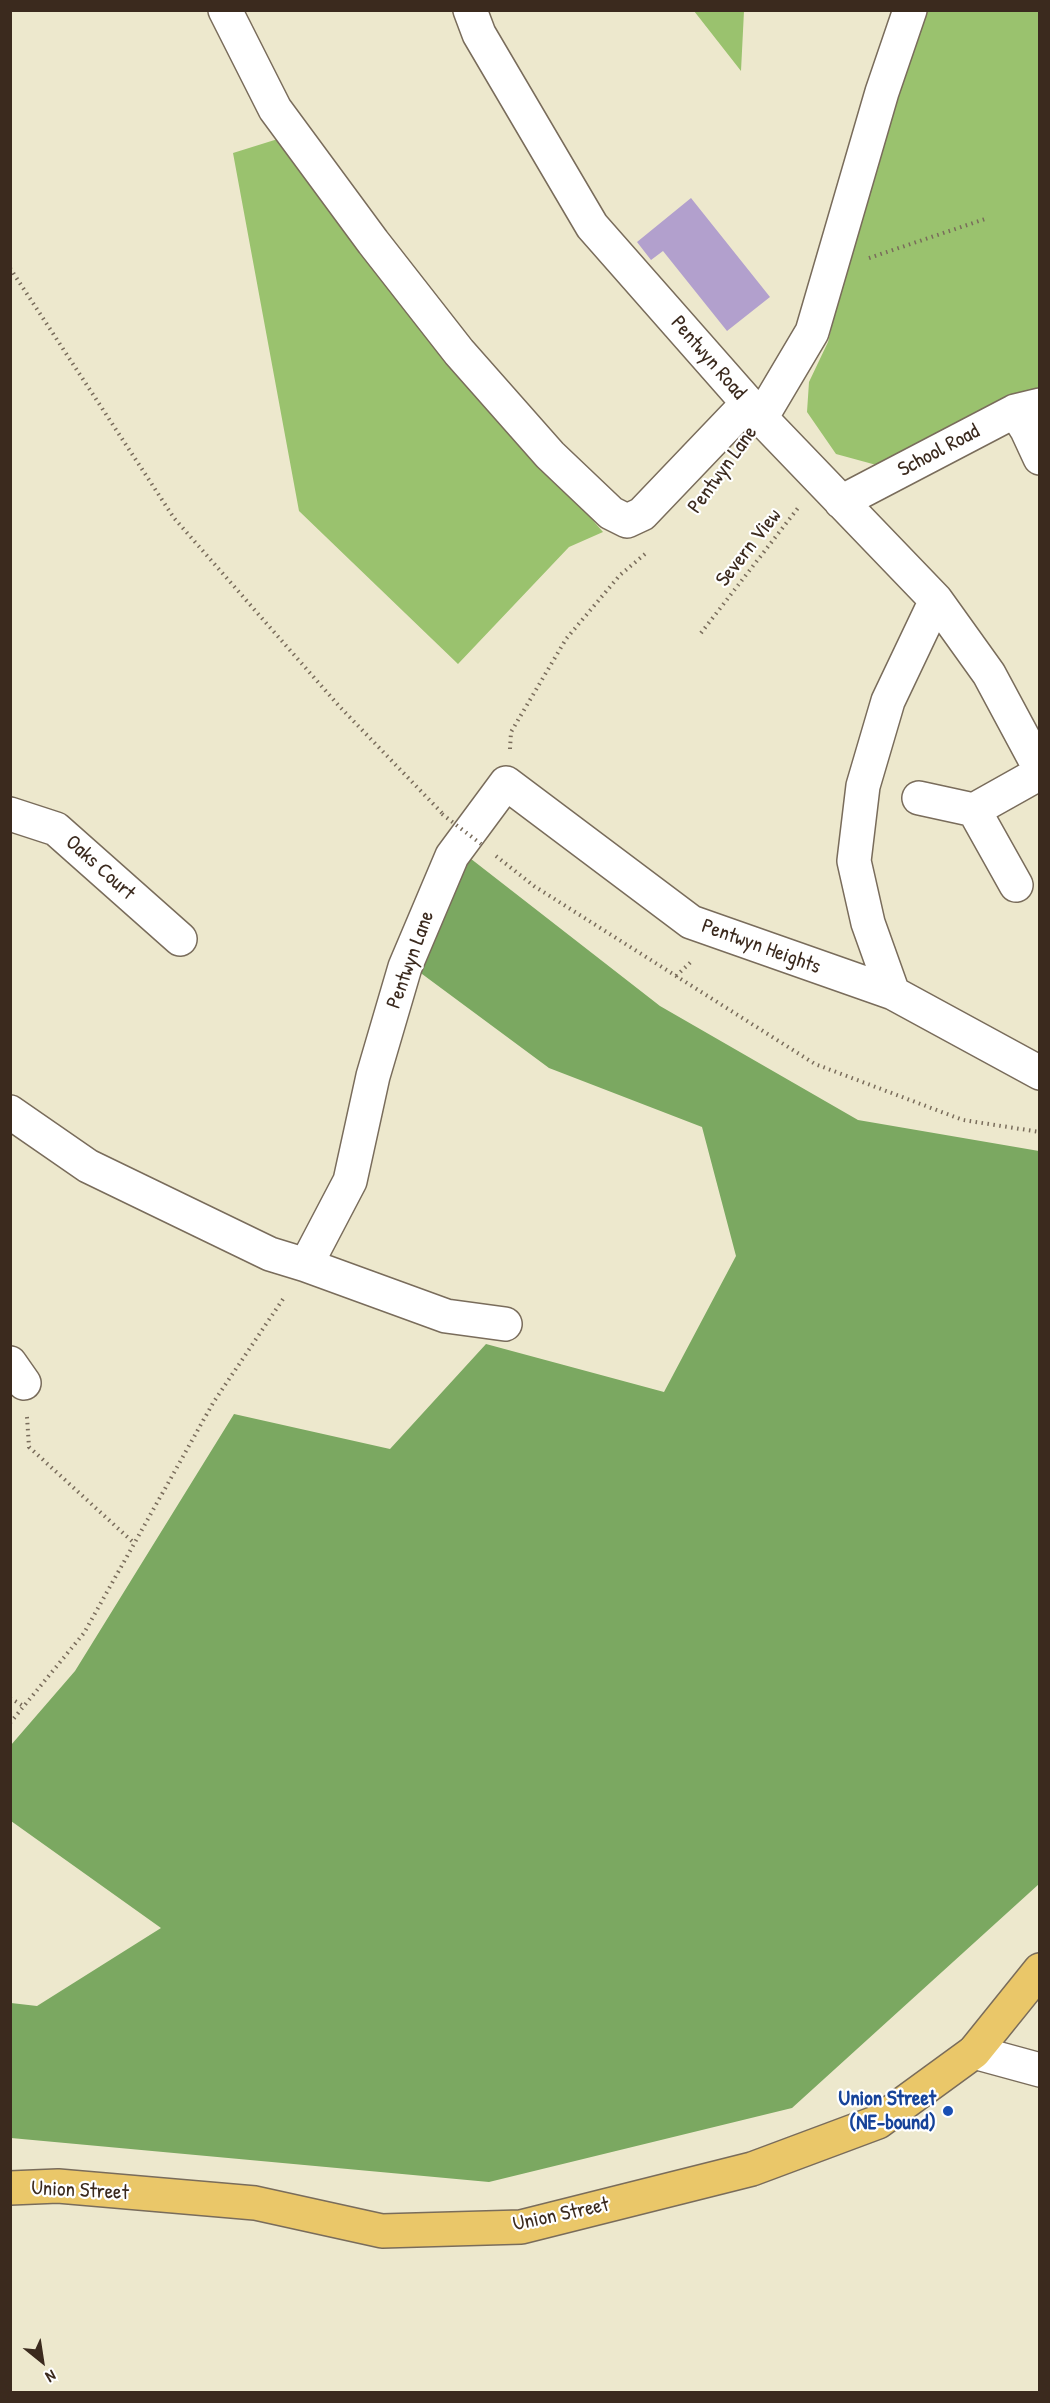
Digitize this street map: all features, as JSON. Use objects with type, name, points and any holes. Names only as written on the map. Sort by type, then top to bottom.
[{"type":"main road","name":"Union Street","points":[[10,2188],[58,2186],[255,2204],[382,2231],[520,2227],[752,2169],[878,2122],[974,2052],[1040,1970]]},
{"type":"street","points":[[225,10],[275,109],[373,242],[459,352],[550,455],[611,513],[627,521],[642,514],[755,411],[812,332],[882,92],[910,10]]},
{"type":"street","name":"Pentwyn Road","points":[[471,10],[478,34],[592,226],[755,411],[830,492],[936,600],[989,674],[1040,771]]},
{"type":"street","points":[[1027,408],[1027,430],[1040,458]]},
{"type":"street","name":"School Road","points":[[830,492],[1027,408]]},
{"type":"street","points":[[893,993],[868,923],[854,861],[863,786],[888,701],[936,600]]},
{"type":"street","points":[[919,798],[974,810],[1040,771]]},
{"type":"street","name":"Pentwyn Heights","points":[[506,783],[691,922],[893,993],[1040,1073]]},
{"type":"street","name":"Pentwyn Lane","points":[[306,1265],[350,1181],[373,1076],[405,967],[452,856],[506,783]]},
{"type":"street","points":[[974,810],[1016,885]]},
{"type":"street","name":"Oaks Court","points":[[10,814],[56,829],[180,939]]},
{"type":"street","points":[[10,1112],[88,1166],[270,1254],[446,1316],[505,1324]]},
{"type":"street","points":[[974,2052],[1040,2070]]},
{"type":"path","points":[[834,255],[872,259],[985,219]]},
{"type":"path","points":[[10,268],[174,518],[339,706],[442,814],[534,886],[815,1064],[963,1120],[1040,1132]]},
{"type":"path","name":"Severn View","points":[[701,633],[830,492]]},
{"type":"path","points":[[506,783],[511,732],[566,639],[620,575],[647,553]]},
{"type":"path","points":[[10,1723],[84,1633],[213,1404],[306,1265]]},
{"type":"path","points":[[17,1373],[29,1447],[134,1543]]},
{"type":"path","points":[[10,1698],[25,1707]]},
{"type":"green space","points":[[694,11],[744,11],[741,71]]},
{"type":"green space","points":[[920,11],[1039,11],[1039,388],[1005,397],[880,466],[836,454],[807,412],[809,382],[828,342],[903,37]]},
{"type":"green space","points":[[281,138],[421,321],[603,532],[569,547],[458,664],[299,511],[233,153]]},
{"type":"green space","points":[[466,855],[660,1006],[858,1120],[1039,1151],[1039,1884],[792,2108],[489,2182],[11,2138],[11,2003],[37,2006],[161,1928],[11,1821],[11,1745],[75,1671],[234,1414],[390,1449],[486,1344],[664,1392],[736,1256],[702,1127],[549,1068],[418,971]]},
{"type":"building","points":[[691,198],[770,297],[727,331],[663,251],[651,260],[637,242]]},
{"type":"place","name":"Union Street (NE-bound)","points":[[948,2111]]}]
